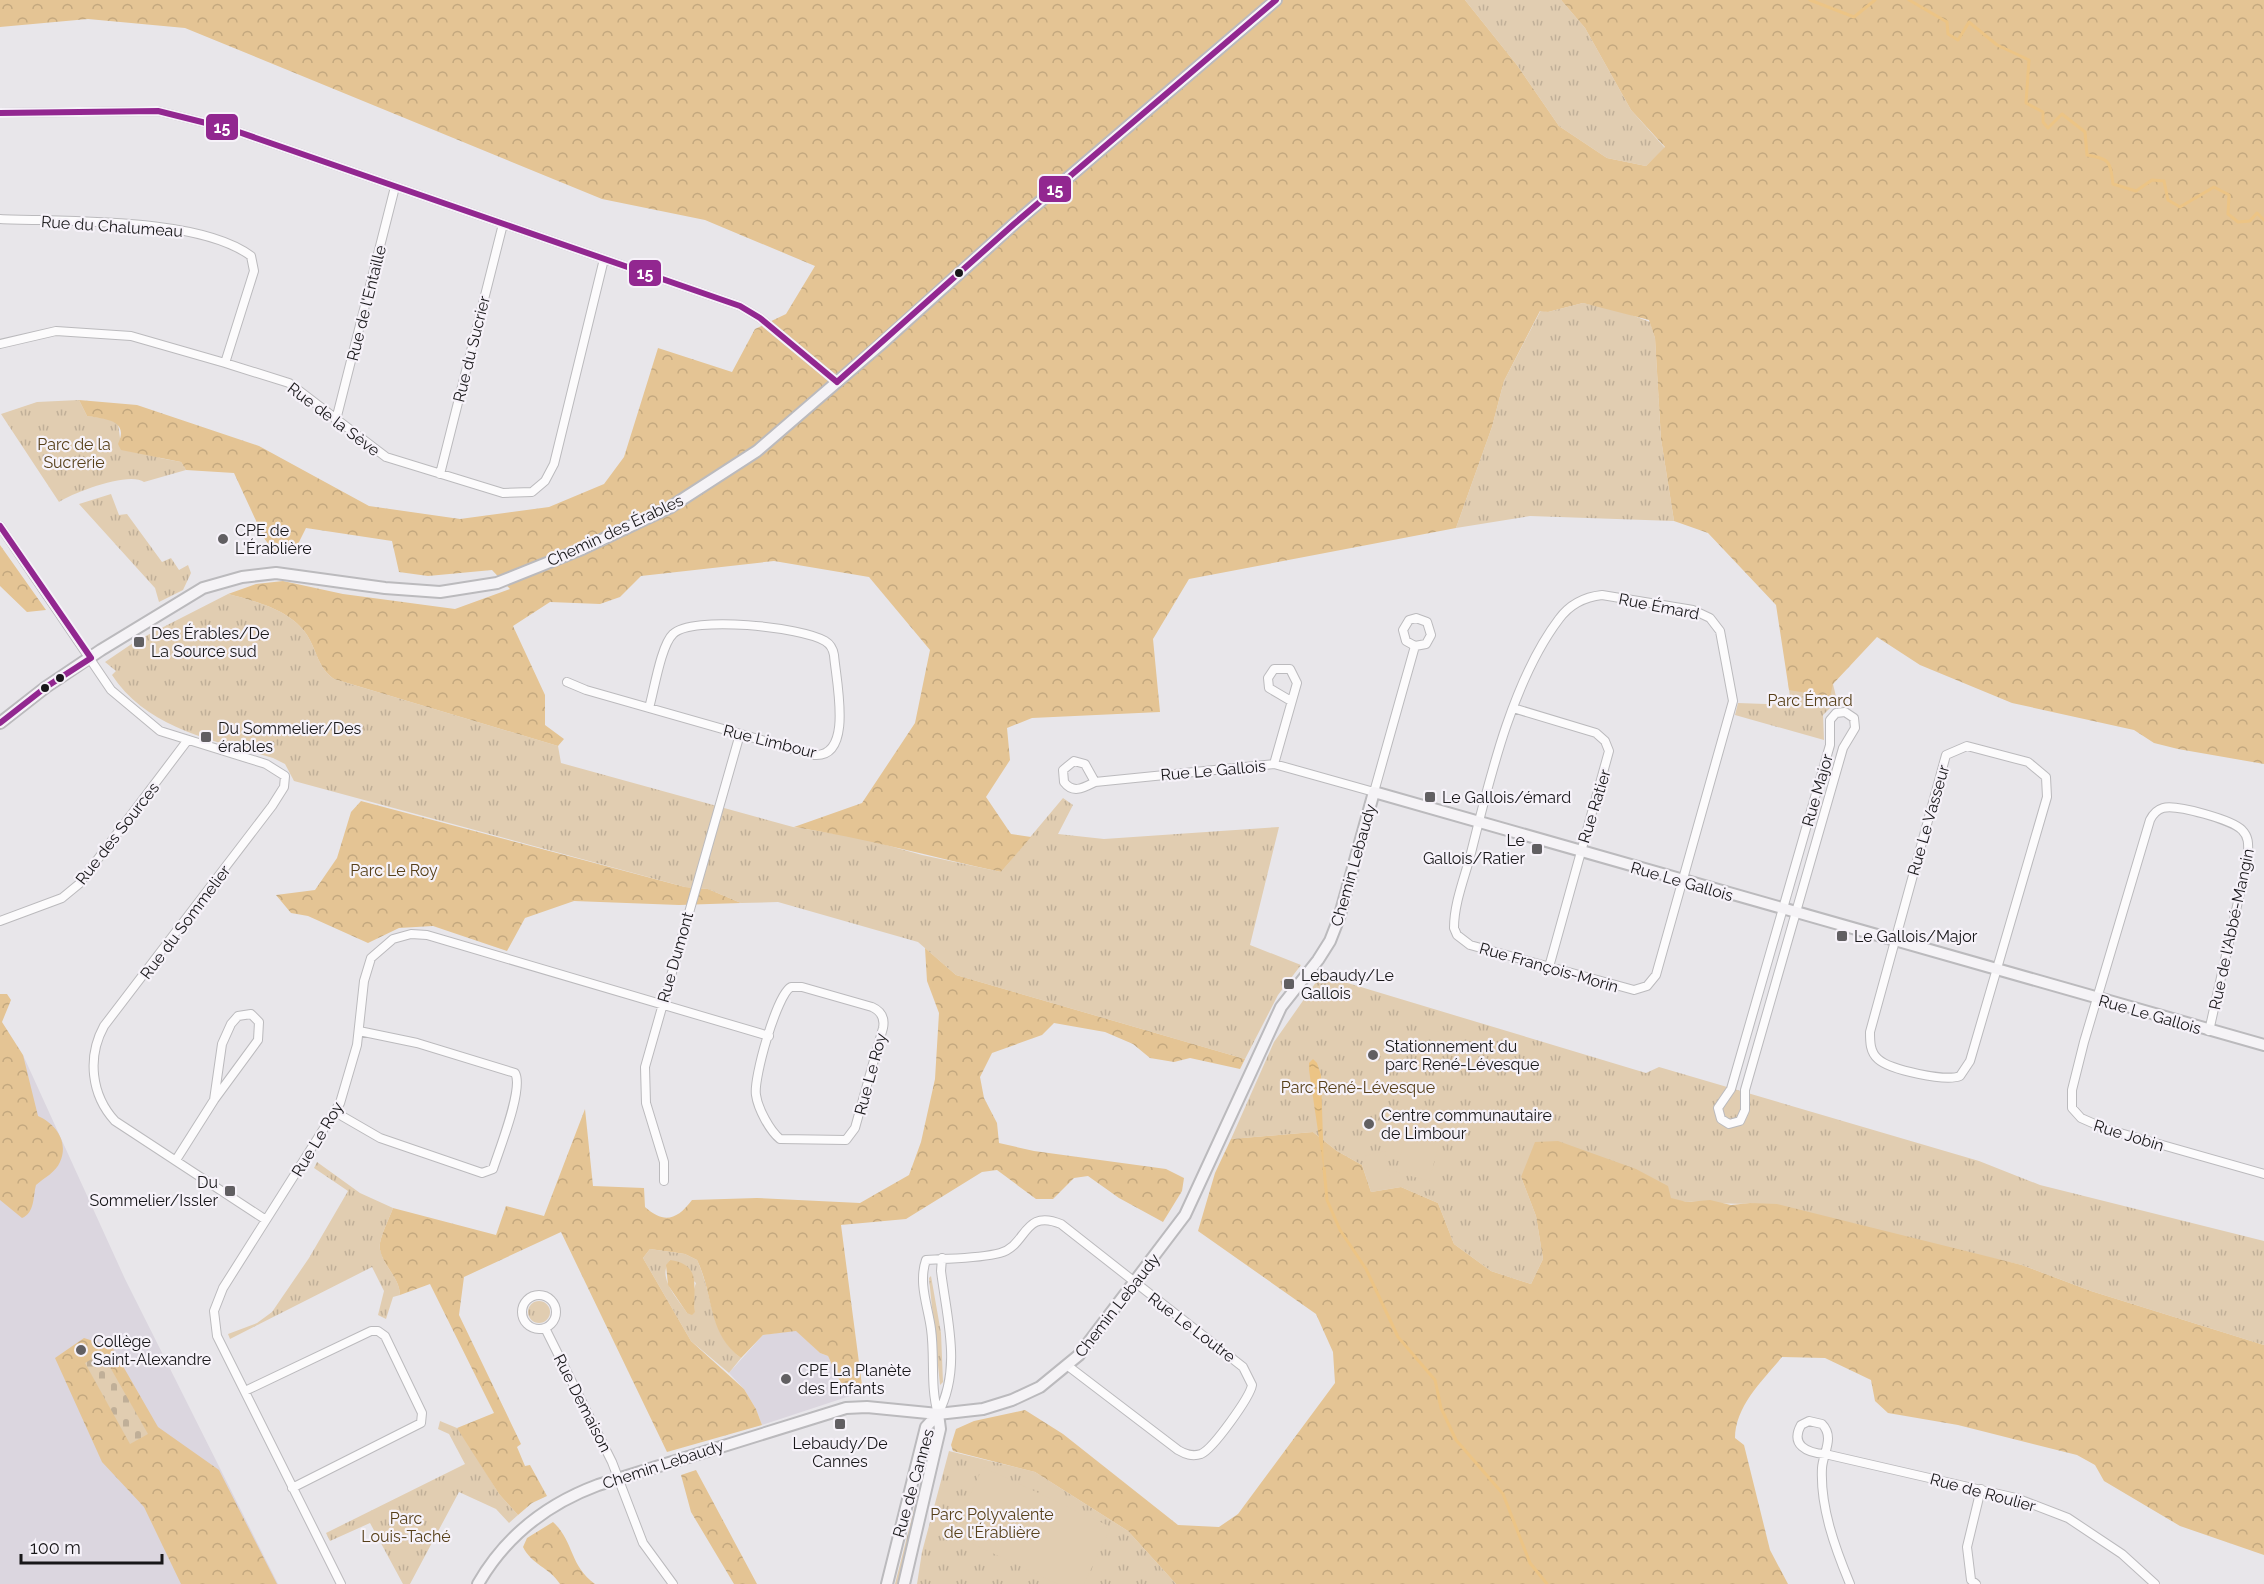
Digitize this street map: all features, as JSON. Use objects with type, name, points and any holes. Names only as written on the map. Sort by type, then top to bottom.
[{"type":"street","name":"Chemin des Érables","points":[[0,723],[46,687],[203,588],[242,577],[276,573],[385,588],[440,592],[497,582],[582,549],[669,508],[757,451],[1014,224],[1276,0]]},
{"type":"street","points":[[0,113],[158,111],[230,129],[749,311],[837,382]]},
{"type":"street","name":"Rue de l'Entaille","points":[[336,420],[395,187]]},
{"type":"street","name":"Rue du Chalumeau","points":[[0,219],[177,228],[241,248],[251,256],[254,271],[225,363]]},
{"type":"street","name":"Rue du Sucrier","points":[[440,474],[503,224]]},
{"type":"street","name":"Rue de la Sève","points":[[0,344],[56,331],[130,336],[289,383],[386,457],[514,494],[532,492],[545,481],[554,464],[603,259]]},
{"type":"street","name":"Rue du Sommelier","points":[[0,526],[92,658],[111,690],[160,731],[274,767],[283,774],[286,782],[265,815],[104,1026],[96,1044],[93,1061],[95,1081],[108,1114],[127,1130],[266,1220]]},
{"type":"street","name":"Rue Émard","points":[[1480,822],[1513,708],[1544,643],[1567,610],[1582,600],[1602,595],[1693,610],[1706,615],[1716,623],[1733,700],[1683,881]]},
{"type":"street","name":"Rue Limbour","points":[[567,682],[586,690],[649,708],[740,734],[814,755],[820,756],[837,744],[840,730],[834,655],[829,644],[818,638],[744,623],[685,628],[669,638],[649,708]]},
{"type":"street","name":"Chemin Lebaudy","points":[[478,1584],[507,1544],[539,1515],[586,1489],[846,1408],[867,1407],[938,1414],[983,1409],[1012,1400],[1040,1387],[1068,1366],[1134,1284],[1185,1215],[1281,1007],[1330,941],[1339,918],[1415,646]]},
{"type":"street","points":[[1274,764],[1297,683],[1294,672],[1284,667],[1274,669],[1268,678],[1269,688],[1291,701]]},
{"type":"street","name":"Rue Ratier","points":[[1513,708],[1588,730],[1601,736],[1607,746],[1608,758],[1549,967]]},
{"type":"street","name":"Rue Major","points":[[1845,712],[1854,718],[1856,728],[1843,748],[1795,913],[1745,1090],[1744,1115],[1740,1121],[1730,1124],[1721,1119],[1718,1108],[1731,1089],[1830,745],[1830,720],[1836,713],[1845,712]]},
{"type":"street","name":"Rue Dumont","points":[[664,1181],[664,1162],[649,1116],[644,1085],[647,1055],[740,734]]},
{"type":"street","name":"Rue des Sources","points":[[0,921],[62,898],[79,884],[187,741]]},
{"type":"street","name":"Rue Le Vasseur","points":[[1894,941],[1946,755],[1966,746],[1985,749],[2028,762],[2046,777],[2047,787],[2047,797],[1996,971]]},
{"type":"street","name":"Rue Le Gallois","points":[[1095,782],[1088,767],[1079,762],[1070,763],[1063,770],[1064,782],[1074,790],[1095,782],[1274,764],[1996,971],[2264,1045]]},
{"type":"street","name":"Rue de l'Abbé-Mangin","points":[[2097,999],[2150,820],[2155,812],[2165,807],[2177,807],[2234,824],[2243,831],[2249,841],[2248,857],[2210,1031]]},
{"type":"street","name":"Rue François-Morin","points":[[1480,822],[1454,920],[1457,935],[1470,945],[1626,989],[1647,986],[1656,975],[1683,881]]},
{"type":"street","name":"Rue Le Roy","points":[[341,1584],[217,1336],[214,1311],[223,1288],[335,1112],[345,1088],[359,1031],[364,981],[371,958],[393,939],[411,934],[438,938],[769,1036]]},
{"type":"street","points":[[1894,941],[1870,1032],[1872,1052],[1884,1064],[1944,1080],[1960,1076],[1970,1061],[1996,971]]},
{"type":"street","name":"Rue Le Roy","points":[[791,987],[812,990],[872,1007],[880,1013],[884,1023],[871,1072],[855,1128],[846,1140],[786,1141],[772,1131],[756,1095],[769,1036],[783,993],[791,987]]},
{"type":"street","name":"Rue Jobin","points":[[2097,999],[2072,1090],[2072,1108],[2081,1118],[2106,1129],[2264,1174]]},
{"type":"street","points":[[176,1160],[214,1100],[258,1040],[260,1022],[251,1014],[238,1016],[225,1034],[214,1100]]},
{"type":"street","points":[[335,1112],[380,1138],[482,1173],[493,1169],[507,1127],[519,1084],[515,1073],[417,1042],[359,1031]]},
{"type":"street","name":"Rue Le Loutre","points":[[938,1414],[933,1398],[931,1329],[922,1272],[926,1260],[1004,1252],[1029,1226],[1048,1220],[1061,1224],[1134,1284],[1244,1367],[1251,1378],[1248,1395],[1211,1446],[1202,1453],[1184,1453],[1068,1366]]},
{"type":"street","points":[[938,1414],[946,1397],[952,1352],[941,1271],[942,1258]]},
{"type":"street","points":[[544,1296],[555,1306],[555,1318],[545,1328],[530,1326],[523,1318],[524,1304],[532,1297],[544,1296]]},
{"type":"street","name":"Rue Demaison","points":[[545,1328],[612,1462],[643,1543],[673,1584]]},
{"type":"street","points":[[245,1391],[371,1331],[378,1330],[385,1336],[422,1413],[421,1423],[292,1488]]},
{"type":"street","name":"Rue de Cannes","points":[[887,1584],[926,1427],[938,1414]]},
{"type":"street","name":"Rue de Cannes","points":[[904,1584],[940,1429],[938,1414]]},
{"type":"street","points":[[1825,1454],[1808,1452],[1799,1444],[1797,1434],[1805,1422],[1814,1421],[1826,1427],[1829,1441],[1822,1466],[1824,1500],[1835,1543],[1850,1584]]},
{"type":"street","name":"Rue de Roulier","points":[[1825,1454],[2016,1498],[2068,1518],[2122,1554],[2155,1584]]},
{"type":"street","points":[[1976,1584],[1971,1580],[1967,1547],[1981,1489]]},
{"type":"shaded area","name":"Collège Saint-Alexandre","points":[[23,1055],[125,1279],[278,1584],[0,1584],[0,1060]]},
{"type":"shaded area","name":"CPE La Planète des Enfants","points":[[796,1330],[820,1353],[828,1356],[841,1384],[853,1395],[762,1425],[744,1389],[729,1373],[763,1335]]},
{"type":"green space","points":[[0,0],[1465,0],[1517,65],[1559,126],[1607,158],[1646,166],[1665,147],[1631,110],[1585,28],[1561,0],[2264,0],[2264,764],[2178,749],[2154,743],[2134,730],[2012,703],[1920,665],[1877,637],[1833,684],[1830,697],[1789,690],[1776,605],[1708,533],[1674,521],[1661,439],[1655,338],[1649,320],[1583,303],[1548,312],[1540,311],[1504,381],[1492,427],[1456,528],[1189,579],[1153,639],[1160,712],[1032,718],[1007,728],[1010,760],[986,797],[1011,834],[1031,837],[1001,872],[872,842],[794,827],[862,803],[915,723],[930,650],[869,577],[774,561],[641,576],[620,597],[600,604],[550,602],[513,626],[545,695],[545,725],[564,739],[558,746],[334,679],[324,670],[307,635],[292,619],[272,608],[228,594],[256,584],[283,581],[343,594],[455,609],[510,589],[492,570],[428,576],[399,572],[392,541],[306,528],[293,554],[275,553],[264,538],[234,473],[186,470],[181,462],[121,450],[118,444],[121,436],[118,425],[87,416],[79,400],[137,405],[259,446],[369,506],[460,519],[549,507],[604,484],[624,457],[658,348],[732,372],[755,329],[786,314],[815,266],[705,220],[602,199],[185,28],[88,19],[0,27]]},
{"type":"green space","points":[[1465,0],[1561,0],[1585,28],[1631,110],[1665,148],[1646,166],[1607,158],[1559,126],[1517,65]]},
{"type":"green space","points":[[1583,303],[1621,311],[1650,322],[1655,338],[1661,439],[1674,521],[1530,516],[1456,528],[1492,427],[1504,381],[1541,310],[1548,312]]},
{"type":"green space","name":"Parc de la Sucrerie","points":[[79,400],[87,416],[110,419],[118,424],[120,438],[160,458],[181,462],[186,470],[144,482],[127,479],[102,484],[59,502],[1,414],[37,402]]},
{"type":"green space","points":[[111,494],[119,515],[127,514],[162,562],[171,558],[179,570],[188,565],[191,573],[183,590],[159,602],[155,588],[79,504]]},
{"type":"green space","points":[[0,545],[46,610],[27,612],[0,586]]},
{"type":"green space","points":[[228,594],[272,608],[292,619],[307,635],[324,670],[334,679],[558,746],[561,763],[793,827],[861,838],[922,855],[1001,872],[1063,798],[1073,805],[1058,834],[1104,839],[1279,827],[1250,945],[1301,965],[1278,995],[1245,1059],[956,975],[918,942],[778,902],[741,903],[708,889],[685,887],[294,781],[285,764],[273,758],[206,739],[163,721],[127,693],[112,675],[116,671],[105,662],[136,641]]},
{"type":"green space","name":"Parc Émard","points":[[1788,681],[1833,684],[1838,705],[1830,708],[1823,715],[1824,740],[1735,715],[1738,703],[1791,705]]},
{"type":"green space","name":"Parc Le Roy","points":[[361,801],[685,887],[708,889],[741,903],[679,905],[574,901],[525,918],[507,951],[433,926],[399,928],[368,943],[308,916],[291,913],[276,895],[315,890],[337,858],[351,812]]},
{"type":"green space","points":[[925,948],[956,975],[1245,1059],[1240,1069],[1190,1058],[1174,1062],[1150,1058],[1133,1044],[1105,1032],[1054,1023],[1042,1035],[992,1053],[980,1077],[984,1098],[997,1123],[999,1143],[1034,1151],[1166,1169],[1184,1178],[1182,1191],[1163,1222],[1119,1198],[1088,1176],[1074,1178],[1053,1199],[1036,1199],[997,1170],[982,1172],[906,1219],[841,1225],[863,1393],[853,1395],[841,1384],[828,1356],[820,1353],[796,1331],[763,1335],[741,1358],[722,1337],[697,1260],[685,1254],[650,1249],[643,1258],[691,1341],[744,1389],[762,1425],[667,1452],[561,1232],[464,1277],[459,1315],[521,1444],[517,1447],[525,1466],[530,1465],[547,1496],[532,1503],[518,1515],[499,1494],[457,1428],[494,1413],[430,1284],[400,1295],[396,1281],[382,1256],[380,1243],[393,1208],[496,1235],[506,1206],[544,1216],[585,1109],[593,1186],[644,1188],[645,1207],[658,1216],[664,1218],[676,1215],[692,1200],[757,1198],[860,1203],[909,1175],[921,1142],[935,1079],[939,1013],[927,981]]},
{"type":"green space","name":"Parc René-Lévesque","points":[[1321,975],[1646,1073],[1659,1067],[1979,1161],[2040,1185],[2264,1241],[2264,1345],[2091,1291],[2022,1265],[1750,1203],[1687,1202],[1521,1177],[1536,1216],[1543,1259],[1531,1284],[1491,1271],[1454,1244],[1438,1203],[1401,1187],[1371,1192],[1362,1165],[1337,1151],[1313,1132],[1231,1139],[1274,1042]]},
{"type":"green space","points":[[0,994],[7,994],[11,1000],[2,1022],[23,1055],[38,1116],[59,1134],[63,1148],[58,1166],[36,1185],[33,1204],[26,1216],[22,1218],[0,1200]]},
{"type":"green space","points":[[1414,1106],[1447,1115],[1429,1181],[1396,1172]]},
{"type":"green space","points":[[1313,1132],[1337,1151],[1362,1165],[1371,1192],[1401,1187],[1438,1203],[1454,1244],[1491,1271],[1531,1284],[1543,1259],[1536,1216],[1521,1177],[1535,1142],[1558,1141],[1636,1169],[1668,1186],[1671,1198],[1687,1202],[1710,1200],[1731,1205],[1777,1204],[2022,1265],[2091,1291],[2264,1345],[2264,1555],[2180,1526],[2104,1481],[2095,1465],[2077,1455],[1958,1425],[1888,1413],[1875,1401],[1871,1380],[1825,1358],[1782,1357],[1751,1394],[1736,1426],[1735,1438],[1744,1445],[1770,1550],[1788,1584],[1176,1584],[1128,1531],[1035,1472],[953,1451],[951,1445],[956,1429],[974,1421],[1025,1410],[1063,1434],[1178,1525],[1219,1527],[1238,1514],[1335,1383],[1333,1352],[1316,1314],[1198,1231],[1215,1173],[1231,1139]]},
{"type":"green space","points":[[1385,1151],[1392,1186],[1371,1190],[1365,1156]]},
{"type":"green space","points":[[317,1162],[360,1193],[393,1208],[382,1234],[380,1250],[396,1281],[400,1295],[393,1297],[386,1319],[378,1315],[384,1291],[372,1267],[230,1339],[228,1334],[257,1323],[272,1312],[309,1258],[348,1191],[314,1168]]},
{"type":"green space","points":[[650,1249],[685,1254],[697,1260],[717,1325],[731,1348],[741,1358],[729,1373],[691,1341],[643,1258]],"holes":[[[670,1260],[696,1283],[693,1292],[695,1312],[687,1313],[667,1281],[665,1274]]]},
{"type":"green space","points":[[670,1260],[680,1263],[692,1272],[695,1312],[692,1315],[687,1313],[668,1285],[666,1265]]},
{"type":"green space","points":[[931,1276],[941,1333],[943,1382],[940,1385],[929,1278]]},
{"type":"green space","points":[[535,1301],[543,1301],[550,1308],[550,1316],[543,1323],[535,1323],[528,1316],[528,1308]]},
{"type":"green space","points":[[84,1338],[112,1347],[158,1427],[219,1470],[277,1584],[181,1584],[144,1507],[102,1462],[55,1358]]},
{"type":"green space","points":[[102,1353],[148,1434],[130,1444],[85,1363]]},
{"type":"green space","name":"Parc Louis-Taché","points":[[440,1421],[457,1428],[463,1435],[499,1494],[518,1515],[509,1523],[496,1509],[459,1492],[410,1584],[403,1584],[370,1523],[330,1541],[326,1533],[465,1464],[449,1434],[438,1429]]},
{"type":"green space","name":"Parc Polyvalente de l'Érablière","points":[[949,1451],[1035,1472],[1128,1531],[1176,1584],[917,1584],[922,1552]]},
{"type":"green space","points":[[983,1467],[1111,1527],[1084,1584],[1058,1584],[952,1534]]},
{"type":"green space","points":[[696,1470],[757,1584],[734,1584],[691,1512],[681,1475]]},
{"type":"green space","points":[[919,1490],[916,1515],[899,1584],[895,1584]]},
{"type":"green space","points":[[553,1522],[565,1537],[580,1569],[595,1584],[560,1584],[526,1553],[523,1547],[527,1538]]},
{"type":"water","points":[[1313,1059],[1321,1075],[1324,1172],[1309,1070],[1309,1063]]},
{"type":"waterway","points":[[1810,0],[1854,17],[1875,0]]},
{"type":"waterway","points":[[1909,0],[1947,22],[1948,34],[1958,40],[1969,22],[1997,45],[2029,60],[2026,103],[2043,112],[2043,122],[2048,128],[2062,114],[2085,132],[2087,155],[2107,162],[2110,166],[2113,184],[2136,191],[2152,180],[2164,181],[2168,200],[2180,207],[2214,187],[2229,195],[2228,214],[2238,222],[2250,221],[2257,213],[2264,220]]},
{"type":"waterway","points":[[1324,1168],[1327,1200],[1340,1230],[1366,1269],[1398,1337],[1435,1380],[1441,1408],[1456,1440],[1503,1494],[1530,1563],[1547,1584]]},
{"type":"transit line","name":"15","points":[[837,382],[1014,224],[1276,0]]},
{"type":"transit line","name":"15","points":[[0,113],[158,111],[230,129],[740,306],[760,318],[837,382]]},
{"type":"transit line","name":"15","points":[[0,526],[91,658]]},
{"type":"transit line","name":"15","points":[[0,723],[46,687],[91,658]]},
{"type":"place","name":"CPE de L'Érablière","points":[[223,539]]},
{"type":"place","name":"Des Érables/De La Source sud","points":[[139,642]]},
{"type":"place","name":"Du Sommelier/Des érables","points":[[206,737]]},
{"type":"place","name":"Le Gallois/émard","points":[[1430,797]]},
{"type":"place","name":"Le Gallois/Ratier","points":[[1537,849]]},
{"type":"place","name":"Le Gallois/Major","points":[[1842,936]]},
{"type":"place","name":"Lebaudy/Le Gallois","points":[[1289,984]]},
{"type":"place","name":"Stationnement du parc René-Lévesque","points":[[1373,1055]]},
{"type":"place","name":"Centre communautaire de Limbour","points":[[1369,1124]]},
{"type":"place","name":"Du Sommelier/Issler","points":[[230,1191]]},
{"type":"place","name":"Collège Saint-Alexandre","points":[[81,1350]]},
{"type":"place","name":"CPE La Planète des Enfants","points":[[786,1379]]},
{"type":"place","name":"Lebaudy/De Cannes","points":[[840,1424]]}]
